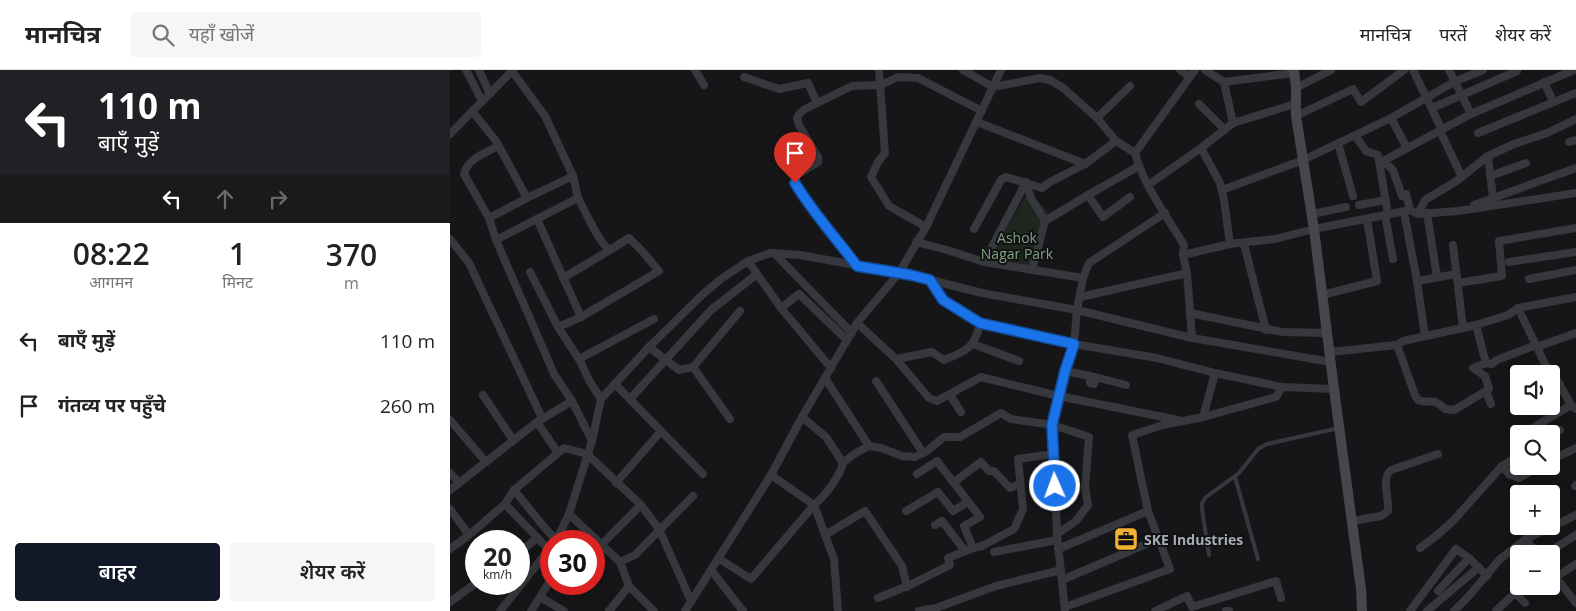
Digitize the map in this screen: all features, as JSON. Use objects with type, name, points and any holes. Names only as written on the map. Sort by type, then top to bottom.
[{"type":"street","points":[[466,70],[482,101]]},
{"type":"street","points":[[480,70],[490,94]]},
{"type":"street","points":[[452,129],[472,112],[513,70],[545,116],[573,176],[578,198],[601,241],[610,250]]},
{"type":"street","points":[[695,70],[704,85]]},
{"type":"street","points":[[879,70],[885,154],[878,162],[871,178],[889,206],[926,227]]},
{"type":"street","points":[[963,70],[993,87],[1040,78],[1050,80],[1062,87],[1097,118],[1116,141],[1135,153],[1138,166],[1148,185],[1184,245],[1183,256],[1187,274],[1192,338]]},
{"type":"street","points":[[685,611],[771,475],[847,340],[858,323],[898,273],[926,227],[1001,70]]},
{"type":"street","points":[[1135,153],[1192,73],[1180,70]]},
{"type":"street","points":[[1205,70],[1224,82],[1294,72],[1296,116],[1312,214],[1361,589],[1362,611]]},
{"type":"street","points":[[1296,88],[1331,70]]},
{"type":"street","points":[[1296,116],[1353,89],[1361,102],[1404,70]]},
{"type":"street","points":[[1413,70],[1462,176]]},
{"type":"street","points":[[1449,70],[1471,114]]},
{"type":"street","points":[[1222,190],[1303,160],[1391,118],[1454,82],[1484,70]]},
{"type":"street","points":[[1425,336],[1417,281],[1411,212],[1406,194],[1402,196],[1394,170],[1383,161],[1471,114],[1574,70]]},
{"type":"street","points":[[1432,108],[1517,71]]},
{"type":"street","points":[[744,77],[779,89],[808,83],[817,103]]},
{"type":"street","points":[[857,266],[806,201],[795,183],[797,175],[818,162],[818,157],[799,124],[797,118],[800,113],[852,86],[881,85],[898,77],[918,78],[982,111]]},
{"type":"street","points":[[1224,82],[1233,123]]},
{"type":"street","points":[[1544,82],[1553,102]]},
{"type":"street","points":[[1097,118],[1130,86]]},
{"type":"street","points":[[1478,133],[1576,92]]},
{"type":"street","points":[[1199,104],[1224,130]]},
{"type":"street","points":[[1148,185],[1233,123],[1295,104]]},
{"type":"street","points":[[472,112],[498,146],[527,198]]},
{"type":"street","points":[[1391,118],[1406,148]]},
{"type":"street","points":[[1411,212],[1488,156],[1514,144],[1547,133],[1576,119]]},
{"type":"street","points":[[977,122],[1085,164]]},
{"type":"street","points":[[1355,135],[1366,150],[1378,155],[1386,200],[1393,260]]},
{"type":"street","points":[[974,228],[1001,180],[1006,177],[1042,188],[1085,164],[1116,141]]},
{"type":"street","points":[[1338,143],[1353,196]]},
{"type":"street","points":[[498,146],[467,166],[464,174],[489,218],[496,240],[554,374],[572,401],[592,441]]},
{"type":"street","points":[[1201,148],[1220,183],[1230,244]]},
{"type":"street","points":[[1488,156],[1494,198]]},
{"type":"street","points":[[1490,176],[1526,163]]},
{"type":"street","points":[[1032,270],[1045,222],[1138,166]]},
{"type":"street","points":[[1458,211],[1576,168]]},
{"type":"street","points":[[489,218],[573,176]]},
{"type":"street","points":[[1026,182],[1031,198],[1045,222]]},
{"type":"street","points":[[984,262],[1026,182]]},
{"type":"street","points":[[1183,256],[1230,244],[1244,244],[1275,239],[1314,229],[1387,215],[1411,212],[1458,211],[1576,193]]},
{"type":"street","points":[[1088,195],[1103,217],[1130,197]]},
{"type":"street","points":[[496,240],[578,198]]},
{"type":"street","points":[[1359,205],[1386,200]]},
{"type":"street","points":[[1312,214],[1346,207]]},
{"type":"street","points":[[1165,213],[1089,263],[1083,278],[1077,310],[1074,344],[1065,371],[1052,425],[1057,537],[1065,609],[1170,569],[1148,511],[1132,435],[1163,425],[1203,417],[1276,397],[1282,387]]},
{"type":"street","points":[[1427,213],[1437,277]]},
{"type":"street","points":[[537,219],[580,317]]},
{"type":"street","points":[[1322,294],[1377,281],[1367,219]]},
{"type":"street","points":[[1458,283],[1502,276],[1500,241],[1576,228]]},
{"type":"street","points":[[558,328],[659,271],[635,242],[629,238],[563,278]]},
{"type":"street","points":[[450,239],[469,263],[540,420],[558,453]]},
{"type":"street","points":[[916,242],[984,262],[1083,278]]},
{"type":"street","points":[[1244,244],[1266,330]]},
{"type":"street","points":[[1453,244],[1463,328]]},
{"type":"street","points":[[561,530],[569,514],[592,441],[601,399],[649,347],[702,295],[748,261],[770,252],[898,273],[982,293],[1077,310],[1192,338],[1330,357],[1397,345],[1403,341],[1476,325],[1508,315],[1518,308],[1576,297]]},
{"type":"street","points":[[1509,262],[1576,252]]},
{"type":"street","points":[[774,253],[852,333]]},
{"type":"street","points":[[748,261],[782,308],[831,368]]},
{"type":"street","points":[[1529,279],[1576,270]]},
{"type":"street","points":[[530,272],[558,328],[579,359],[601,399]]},
{"type":"street","points":[[630,398],[711,310],[757,274]]},
{"type":"street","points":[[1080,297],[1187,274]]},
{"type":"street","points":[[1417,281],[1456,274]]},
{"type":"street","points":[[930,280],[943,300],[980,323],[1074,344],[1157,358],[1214,373],[1282,387],[1334,390]]},
{"type":"street","points":[[782,308],[799,294],[847,340]]},
{"type":"street","points":[[1518,308],[1546,365]]},
{"type":"street","points":[[649,347],[679,370],[693,368],[740,311]]},
{"type":"street","points":[[1190,313],[1266,330],[1327,333]]},
{"type":"street","points":[[579,359],[654,319]]},
{"type":"street","points":[[858,323],[896,359],[929,398],[937,401],[981,377],[1059,396],[1182,421]]},
{"type":"street","points":[[896,359],[932,352],[944,360],[956,356],[973,344],[980,323]]},
{"type":"street","points":[[1476,325],[1486,363]]},
{"type":"street","points":[[1397,345],[1418,400],[1424,402],[1428,400],[1437,401],[1445,409],[1454,410],[1489,389],[1485,376],[1473,368],[1486,363],[1492,364],[1497,360],[1576,333]]},
{"type":"street","points":[[973,344],[1019,361]]},
{"type":"street","points":[[693,368],[730,419]]},
{"type":"street","points":[[1065,371],[1090,376],[1090,383],[1094,384],[1095,377],[1126,385]]},
{"type":"street","points":[[1203,417],[1214,373]]},
{"type":"street","points":[[825,378],[869,446]]},
{"type":"street","points":[[876,381],[923,453]]},
{"type":"street","points":[[615,384],[703,474]]},
{"type":"street","points":[[1539,425],[1574,407],[1560,389]]},
{"type":"street","points":[[1486,391],[1491,404]]},
{"type":"street","points":[[483,395],[513,440]]},
{"type":"street","points":[[950,395],[961,412]]},
{"type":"street","points":[[450,490],[540,420],[572,401]]},
{"type":"street","points":[[718,558],[751,579],[814,504],[823,498],[842,469],[843,463],[854,454],[869,446],[881,448],[906,457],[915,457],[944,438],[960,437],[1001,413],[1011,419],[1052,425],[1088,437],[1085,487],[1088,505],[1076,521],[1057,537],[994,552]]},
{"type":"street","points":[[802,417],[826,437],[843,463]]},
{"type":"street","points":[[450,420],[486,462]]},
{"type":"street","points":[[616,483],[661,430]]},
{"type":"street","points":[[475,530],[505,504],[514,490],[564,448],[587,454],[641,505],[658,529],[691,601]]},
{"type":"street","points":[[1560,456],[1576,448]]},
{"type":"street","points":[[878,598],[907,587],[950,565],[948,558],[982,546],[1014,529],[1024,509],[1018,459],[1054,454]]},
{"type":"street","points":[[1352,521],[1381,516],[1388,511],[1389,500],[1386,477],[1391,470],[1438,454]]},
{"type":"street","points":[[918,474],[937,461],[954,482],[980,517],[964,526],[973,548]]},
{"type":"street","points":[[1420,548],[1453,521],[1502,466],[1510,461]]},
{"type":"street","points":[[954,482],[981,462],[989,471],[994,471],[1010,488],[1020,484]]},
{"type":"street","points":[[1502,466],[1510,475],[1519,478],[1524,475]]},
{"type":"street","points":[[450,473],[459,483]]},
{"type":"street","points":[[771,475],[814,504],[834,559],[838,611]]},
{"type":"street","points":[[514,490],[547,530]]},
{"type":"street","points":[[906,512],[938,492],[953,511],[968,502]]},
{"type":"street","points":[[620,562],[635,555],[658,529],[693,496]]},
{"type":"street","points":[[505,504],[540,541]]},
{"type":"street","points":[[605,541],[641,505]]},
{"type":"street","points":[[450,509],[465,530]]},
{"type":"street","points":[[824,534],[865,511],[902,566],[907,587]]},
{"type":"street","points":[[1058,549],[1148,511]]},
{"type":"street","points":[[569,514],[587,530]]},
{"type":"street","points":[[1454,611],[1487,576],[1500,559],[1526,539],[1576,516]]},
{"type":"street","points":[[935,524],[942,520],[965,551]]},
{"type":"street","points":[[1560,545],[1576,535]]},
{"type":"street","points":[[450,549],[465,538]]},
{"type":"street","points":[[530,544],[537,538]]},
{"type":"street","points":[[1062,580],[1158,539]]},
{"type":"street","points":[[1526,539],[1531,545]]},
{"type":"street","points":[[605,547],[620,562],[629,586],[654,611]]},
{"type":"street","points":[[1410,611],[1456,550],[1470,558],[1487,576]]},
{"type":"street","points":[[1438,591],[1470,558]]},
{"type":"street","points":[[500,611],[540,561]]},
{"type":"street","points":[[1560,571],[1576,564]]},
{"type":"street","points":[[1427,611],[1479,567]]},
{"type":"street","points":[[712,570],[743,611]]},
{"type":"street","points":[[919,611],[935,610],[996,586],[1061,570]]},
{"type":"street","points":[[1155,611],[1187,596],[1192,607],[1276,581],[1280,598]]},
{"type":"street","points":[[1560,582],[1576,603]]},
{"type":"street","points":[[609,611],[629,586]]},
{"type":"street","points":[[1568,592],[1576,587]]},
{"type":"street","points":[[450,602],[465,591]]},
{"type":"street","points":[[1496,611],[1515,593],[1525,603]]},
{"type":"street","points":[[531,611],[540,597],[564,611]]},
{"type":"lane","points":[[1209,555],[1202,503],[1209,494],[1235,477],[1258,450],[1267,444],[1339,428]]},
{"type":"lane","points":[[1235,477],[1258,558]]},
{"type":"green space","name":"Ashok Nagar Park","points":[[1028,191],[1050,214],[1042,223],[1031,267],[994,262],[989,259]]},
{"type":"place","name":"SKE Industries","points":[[1126,539]]},
{"type":"route","points":[[795,183],[806,201],[857,266],[930,280],[943,300],[980,323],[1074,344],[1065,371],[1052,425],[1055,486]]}]
